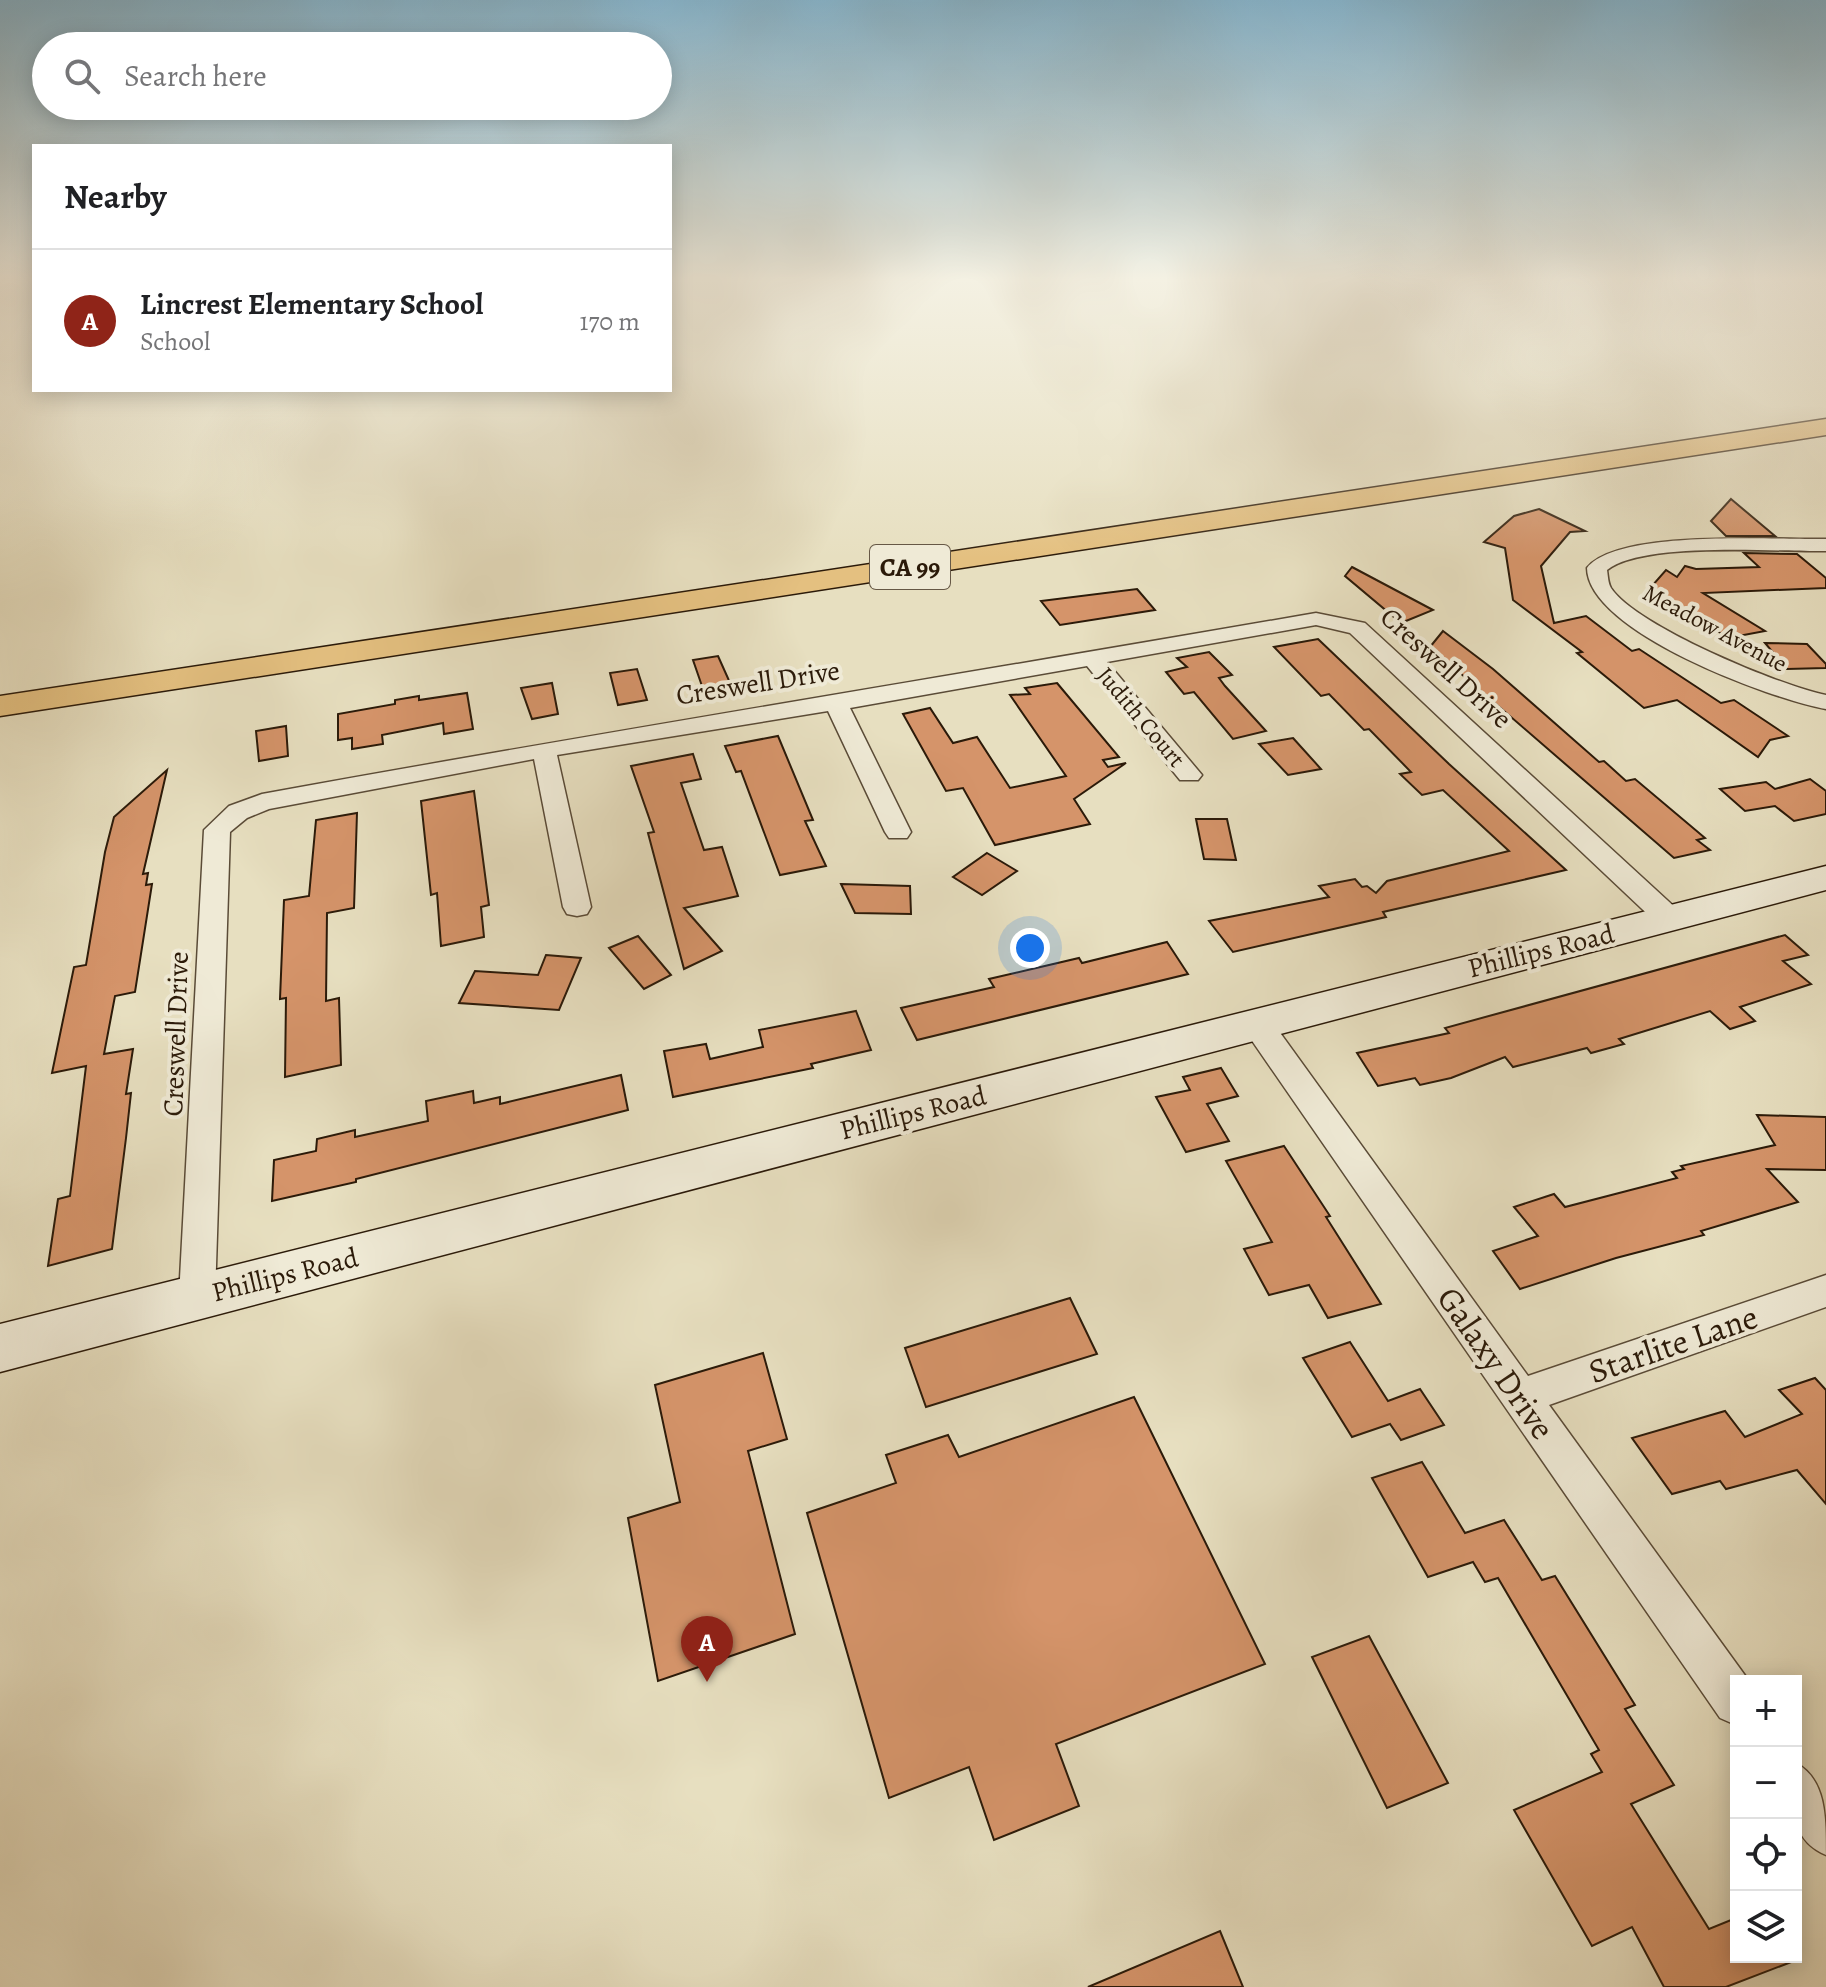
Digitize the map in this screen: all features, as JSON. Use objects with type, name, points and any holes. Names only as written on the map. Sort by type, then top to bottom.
[{"type":"highway","name":"CA 99","points":[[0,706],[1826,427]]},
{"type":"street","name":"Meadow Avenue","points":[[1826,545],[1655,547],[1611,557],[1597,568],[1603,592],[1650,626],[1755,683],[1806,701],[1826,702]]},
{"type":"street","name":"Creswell Drive","points":[[197,1297],[217,830],[238,812],[262,802],[544,750],[836,703],[1316,619],[1357,628],[1669,918]]},
{"type":"street","name":"Judith Court","points":[[1092,658],[1189,775]]},
{"type":"street","points":[[836,703],[898,832]]},
{"type":"street","points":[[544,750],[577,907]]},
{"type":"street","name":"Phillips Road","points":[[0,1348],[1826,878]]},
{"type":"street","name":"Galaxy Drive","points":[[1257,1024],[1730,1694]]},
{"type":"street","name":"Starlite Lane","points":[[1520,1397],[1826,1291]]},
{"type":"street","points":[[1802,1796],[1826,1830]]},
{"type":"building","points":[[1731,499],[1775,536],[1726,536],[1711,521]]},
{"type":"building","points":[[1539,509],[1585,531],[1570,532],[1541,566],[1554,623],[1586,616],[1632,651],[1639,649],[1721,703],[1734,700],[1788,736],[1770,740],[1758,757],[1677,700],[1644,708],[1577,653],[1582,652],[1513,600],[1505,548],[1484,542],[1514,516]]},
{"type":"building","points":[[1744,553],[1797,554],[1826,578],[1826,588],[1703,593],[1765,631],[1728,638],[1651,587],[1666,570],[1677,577],[1685,566],[1696,569],[1759,567]]},
{"type":"building","points":[[1352,567],[1433,610],[1401,623],[1345,576]]},
{"type":"building","points":[[1137,589],[1155,610],[1060,625],[1041,601]]},
{"type":"building","points":[[1443,631],[1493,669],[1599,762],[1604,761],[1626,781],[1635,779],[1705,838],[1697,840],[1710,850],[1674,858],[1430,647]]},
{"type":"building","points":[[1318,639],[1566,870],[1383,912],[1386,917],[1233,952],[1209,921],[1329,897],[1319,886],[1355,879],[1362,887],[1367,886],[1376,893],[1387,881],[1509,851],[1443,790],[1422,795],[1400,774],[1411,772],[1369,729],[1364,730],[1329,694],[1321,696],[1274,647]]},
{"type":"building","points":[[1765,643],[1807,644],[1826,664],[1826,668],[1787,669]]},
{"type":"building","points":[[1209,652],[1232,675],[1219,678],[1266,731],[1233,739],[1194,692],[1184,694],[1166,672],[1187,667],[1177,658]]},
{"type":"building","points":[[718,656],[731,685],[703,689],[693,660]]},
{"type":"building","points":[[637,669],[647,700],[618,705],[610,673]]},
{"type":"building","points":[[552,683],[558,714],[532,719],[521,688]]},
{"type":"building","points":[[1057,683],[1119,757],[1103,760],[1108,767],[1126,763],[1074,799],[1090,824],[995,845],[963,788],[946,791],[903,714],[930,708],[953,743],[977,737],[1010,788],[1066,776],[1010,695],[1030,694],[1025,688]]},
{"type":"building","points":[[467,693],[473,729],[444,734],[443,723],[382,735],[383,744],[352,749],[352,738],[338,740],[338,714],[395,704],[395,700],[419,696],[419,700]]},
{"type":"building","points":[[286,726],[288,756],[259,761],[256,731]]},
{"type":"building","points":[[778,736],[813,820],[805,821],[826,866],[780,875],[741,771],[736,772],[725,746]]},
{"type":"building","points":[[1293,738],[1321,769],[1288,775],[1259,744]]},
{"type":"building","points":[[693,754],[701,779],[681,783],[704,850],[722,847],[738,896],[684,908],[722,951],[684,969],[648,833],[654,832],[631,766]]},
{"type":"building","points":[[167,770],[143,874],[148,873],[146,885],[152,884],[135,992],[115,996],[104,1054],[133,1049],[126,1094],[131,1093],[112,1249],[48,1266],[58,1199],[70,1196],[86,1066],[52,1073],[74,967],[86,965],[114,817]]},
{"type":"building","points":[[1810,779],[1826,791],[1826,814],[1794,821],[1775,806],[1745,811],[1720,789],[1766,782],[1775,789]]},
{"type":"building","points":[[474,791],[489,905],[481,907],[484,937],[441,946],[437,893],[431,895],[421,801]]},
{"type":"building","points":[[357,813],[354,908],[327,913],[326,1001],[339,998],[341,1065],[285,1077],[286,998],[280,999],[284,900],[309,896],[316,820]]},
{"type":"building","points":[[1196,819],[1227,819],[1236,860],[1204,859]]},
{"type":"building","points":[[987,853],[1017,871],[982,895],[953,877]]},
{"type":"building","points":[[841,884],[910,886],[911,914],[855,913]]},
{"type":"building","points":[[1785,935],[1808,955],[1783,961],[1811,984],[1740,1007],[1755,1021],[1730,1029],[1710,1011],[1619,1039],[1624,1044],[1591,1053],[1587,1048],[1513,1067],[1505,1057],[1451,1078],[1420,1085],[1415,1078],[1378,1086],[1357,1053],[1449,1033],[1445,1028]]},
{"type":"building","points":[[638,936],[671,975],[644,989],[609,948]]},
{"type":"building","points":[[1167,942],[1188,974],[917,1040],[901,1008],[994,987],[989,979],[1079,958],[1082,963]]},
{"type":"building","points":[[546,955],[581,958],[559,1010],[459,1003],[475,971],[538,975]]},
{"type":"building","points":[[856,1011],[871,1050],[811,1064],[813,1068],[673,1097],[664,1051],[706,1044],[710,1059],[763,1047],[759,1030]]},
{"type":"building","points":[[1221,1068],[1238,1096],[1207,1104],[1229,1141],[1186,1152],[1156,1097],[1190,1090],[1183,1077]]},
{"type":"building","points":[[621,1075],[628,1110],[272,1201],[274,1160],[316,1151],[317,1139],[355,1130],[355,1137],[428,1121],[426,1101],[473,1091],[474,1103],[500,1097],[500,1104]]},
{"type":"building","points":[[1757,1115],[1826,1117],[1826,1170],[1767,1169],[1798,1202],[1701,1231],[1704,1235],[1616,1258],[1520,1289],[1493,1251],[1538,1236],[1514,1207],[1554,1194],[1565,1207],[1677,1178],[1672,1172],[1684,1169],[1681,1166],[1775,1145]]},
{"type":"building","points":[[1284,1146],[1330,1216],[1326,1217],[1381,1304],[1328,1318],[1309,1285],[1269,1295],[1244,1249],[1272,1242],[1226,1161]]},
{"type":"building","points":[[1070,1298],[1097,1354],[926,1407],[905,1348]]},
{"type":"building","points":[[1350,1342],[1388,1401],[1420,1389],[1444,1425],[1401,1440],[1390,1424],[1352,1437],[1303,1358]]},
{"type":"building","points":[[763,1353],[787,1439],[748,1451],[795,1634],[658,1681],[628,1518],[680,1502],[655,1385]]},
{"type":"building","points":[[1815,1378],[1826,1390],[1826,1504],[1797,1470],[1726,1489],[1720,1481],[1672,1494],[1632,1438],[1725,1411],[1745,1437],[1802,1414],[1779,1390]]},
{"type":"building","points":[[1134,1397],[1265,1664],[1056,1744],[1079,1806],[994,1840],[969,1767],[889,1798],[807,1513],[896,1483],[886,1455],[948,1435],[959,1457]]},
{"type":"building","points":[[1422,1462],[1465,1533],[1504,1520],[1542,1580],[1555,1576],[1635,1705],[1625,1709],[1674,1785],[1631,1804],[1709,1929],[1730,1920],[1730,1963],[1789,1963],[1726,1987],[1664,1987],[1632,1927],[1592,1946],[1514,1810],[1602,1772],[1591,1754],[1599,1750],[1498,1578],[1485,1582],[1473,1562],[1428,1577],[1372,1478]]},
{"type":"building","points":[[1369,1636],[1448,1783],[1387,1808],[1312,1657]]},
{"type":"building","points":[[1220,1931],[1243,1987],[1088,1987]]},
{"type":"place","name":"Lincrest Elementary School","points":[[707,1682]]}]
